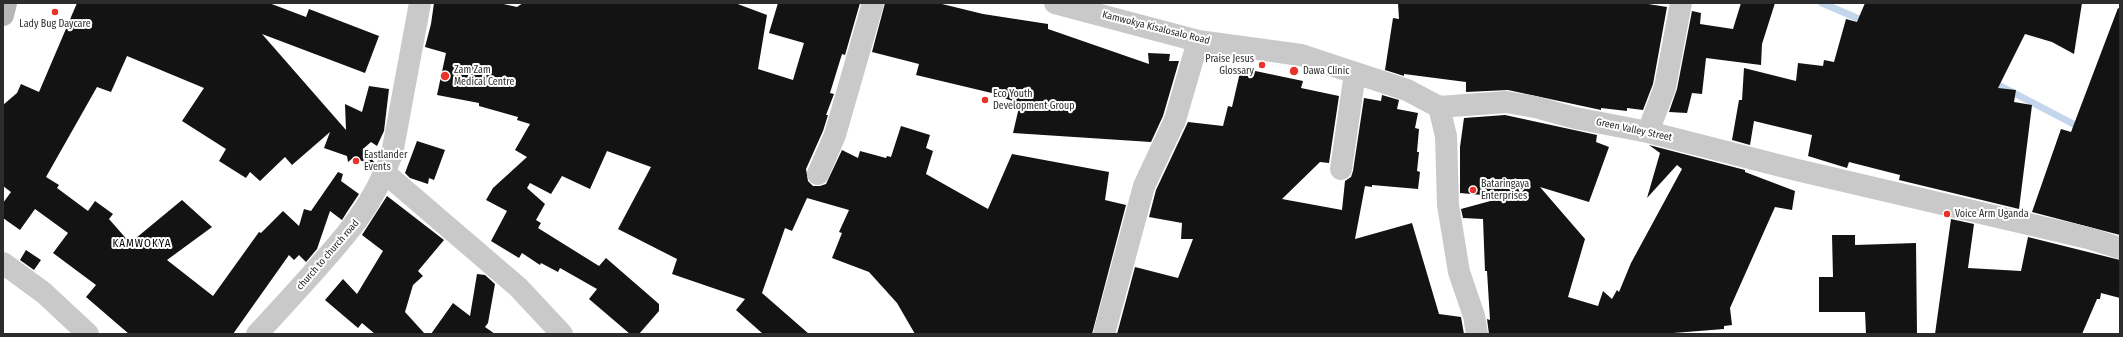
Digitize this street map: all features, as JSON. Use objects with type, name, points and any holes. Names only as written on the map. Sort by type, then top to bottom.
[{"type":"street","points":[[3,15],[6,3]]},
{"type":"street","name":"church to church road","points":[[257,334],[348,233],[369,205],[385,173],[392,154],[420,3]]},
{"type":"street","points":[[818,174],[835,135],[873,3]]},
{"type":"street","name":"Kamwokya Kisalosalo Road","points":[[1055,3],[1198,41],[1301,55],[1407,90],[1439,107]]},
{"type":"street","points":[[1648,132],[1665,87],[1681,3]]},
{"type":"street","points":[[1104,334],[1144,186],[1175,120],[1198,41]]},
{"type":"street","points":[[1341,169],[1355,73]]},
{"type":"street","name":"Green Valley Street","points":[[1439,107],[1506,102],[1535,107],[1575,118],[1648,132],[1827,177],[2088,238],[2120,248]]},
{"type":"street","points":[[1439,107],[1446,136],[1448,205],[1459,272],[1474,316],[1477,334]]},
{"type":"street","points":[[385,173],[518,287],[562,334]]},
{"type":"street","points":[[3,262],[44,293],[88,334]]},
{"type":"building","points":[[77,3],[269,3],[306,17],[309,9],[379,36],[365,73],[262,34],[346,130],[345,104],[362,112],[369,86],[389,89],[384,131],[377,146],[371,142],[363,149],[375,163],[374,165],[353,158],[348,162],[347,156],[324,148],[330,132],[292,165],[285,157],[260,181],[250,172],[246,178],[219,161],[226,149],[182,121],[204,88],[127,56],[111,92],[97,87],[46,177],[59,185],[57,188],[88,211],[95,201],[113,214],[109,219],[130,243],[182,200],[212,227],[167,260],[213,296],[259,232],[261,233],[283,211],[299,226],[304,209],[311,211],[338,172],[343,174],[341,181],[359,194],[342,220],[330,211],[317,249],[306,262],[299,255],[294,260],[289,255],[233,334],[129,334],[86,297],[96,285],[53,253],[68,233],[35,209],[20,230],[3,218],[3,203],[11,192],[3,186],[3,105],[17,93],[21,84],[39,92]]},
{"type":"building","points":[[434,3],[499,3],[517,7],[523,3],[735,3],[767,15],[758,69],[793,80],[804,43],[769,33],[778,3],[860,3],[845,55],[842,54],[830,93],[834,94],[826,115],[828,115],[823,131],[806,169],[808,181],[813,186],[826,184],[842,150],[858,158],[860,151],[886,158],[887,156],[891,157],[901,126],[930,135],[926,148],[933,151],[926,174],[988,209],[1012,154],[1109,172],[1105,200],[1126,205],[1092,334],[915,334],[897,303],[869,272],[832,258],[842,233],[839,232],[849,210],[807,198],[792,231],[785,228],[762,293],[809,334],[763,334],[736,310],[745,299],[672,274],[677,259],[618,229],[651,167],[607,151],[590,189],[562,176],[551,194],[530,183],[527,188],[545,204],[536,220],[541,223],[538,228],[599,266],[606,258],[659,304],[659,311],[639,334],[630,334],[589,299],[597,289],[560,268],[558,272],[541,263],[540,265],[522,253],[519,258],[491,241],[507,211],[486,200],[493,188],[527,157],[515,150],[530,124],[517,120],[518,117],[479,106],[479,103],[437,95],[446,53],[425,47],[431,24]]},
{"type":"building","points":[[885,3],[938,3],[983,14],[1048,24],[1048,29],[1149,64],[1148,53],[1170,54],[1169,61],[1179,61],[1163,116],[1151,142],[1013,133],[1020,103],[996,96],[996,94],[916,75],[919,64],[872,52]]},
{"type":"building","points":[[1398,3],[1642,3],[1667,7],[1653,84],[1643,110],[1627,108],[1627,111],[1601,108],[1601,110],[1508,90],[1466,92],[1466,82],[1404,74],[1404,76],[1385,70],[1393,18],[1399,19]]},
{"type":"building","points":[[1741,3],[1775,3],[1762,44],[1761,65],[1706,58],[1702,94],[1692,93],[1687,113],[1669,112],[1677,89],[1692,11],[1701,13],[1700,24],[1733,29]]},
{"type":"building","points":[[1865,3],[2082,3],[2074,54],[2052,42],[2025,34],[1998,88],[2016,90],[2014,102],[2032,105],[2019,209],[1899,180],[1900,175],[1849,162],[1847,168],[1808,156],[1812,135],[1754,121],[1750,145],[1732,140],[1739,100],[1742,100],[1744,68],[1796,81],[1798,63],[1823,66],[1824,60],[1834,62],[1846,19],[1857,22]]},
{"type":"building","points":[[2118,8],[2120,9],[2120,235],[2032,212],[2061,129],[2071,132]]},
{"type":"building","points":[[1241,68],[1303,81],[1301,88],[1339,96],[1329,163],[1320,162],[1282,199],[1342,210],[1345,181],[1351,177],[1353,171],[1364,98],[1381,101],[1382,95],[1399,100],[1397,109],[1418,113],[1415,128],[1419,129],[1417,171],[1420,172],[1418,189],[1372,185],[1372,187],[1365,186],[1355,239],[1412,223],[1439,314],[1461,317],[1464,334],[1117,334],[1135,267],[1178,278],[1193,239],[1181,239],[1182,223],[1149,217],[1156,190],[1188,122],[1223,126],[1228,106],[1232,107]]},
{"type":"building","points":[[1505,115],[1597,135],[1596,142],[1609,147],[1589,202],[1540,187],[1585,239],[1568,297],[1598,306],[1603,291],[1612,299],[1617,290],[1619,292],[1631,263],[1682,169],[1677,165],[1647,198],[1660,153],[1649,145],[1745,170],[1745,172],[1795,191],[1792,210],[1775,207],[1730,308],[1732,325],[1724,326],[1724,329],[1661,334],[1489,334],[1487,319],[1490,320],[1487,271],[1485,271],[1483,219],[1463,218],[1461,209],[1505,197],[1460,193],[1460,147],[1464,118]]},
{"type":"building","points":[[417,141],[445,150],[434,180],[429,178],[428,184],[410,178],[405,173]]},
{"type":"building","points":[[387,196],[444,240],[418,271],[423,276],[413,285],[405,312],[425,334],[375,334],[362,323],[358,328],[325,300],[343,279],[357,294],[383,251],[362,235]]},
{"type":"building","points":[[1951,219],[1974,224],[1968,268],[2021,271],[2028,237],[2120,260],[2120,298],[2101,293],[2100,299],[2097,299],[2082,334],[1935,334]]},
{"type":"building","points":[[1832,235],[1855,235],[1855,245],[1916,243],[1917,334],[1866,334],[1865,312],[1819,312],[1819,277],[1833,277]]},
{"type":"building","points":[[26,250],[41,260],[34,270],[20,260]]},
{"type":"building","points":[[477,274],[485,275],[495,284],[488,323],[485,327],[495,334],[431,334],[453,303],[470,316]]},
{"type":"waterway","points":[[1822,3],[1866,22]]},
{"type":"waterway","points":[[1991,81],[2081,128]]},
{"type":"place","name":"Lady Bug Daycare","points":[[55,12]]},
{"type":"place","name":"Praise Jesus Glossary","points":[[1262,65]]},
{"type":"place","name":"Dawa Clinic","points":[[1294,71]]},
{"type":"place","name":"Zam Zam Medical Centre","points":[[445,76]]},
{"type":"place","name":"Eco Youth Development Group","points":[[985,100]]},
{"type":"place","name":"Eastlander Events","points":[[356,161]]},
{"type":"place","name":"Bataringaya Enterprises","points":[[1473,190]]},
{"type":"place","name":"Voice Arm Uganda","points":[[1947,214]]},
{"type":"district","name":"KAMWOKYA","points":[[142,244]]}]
